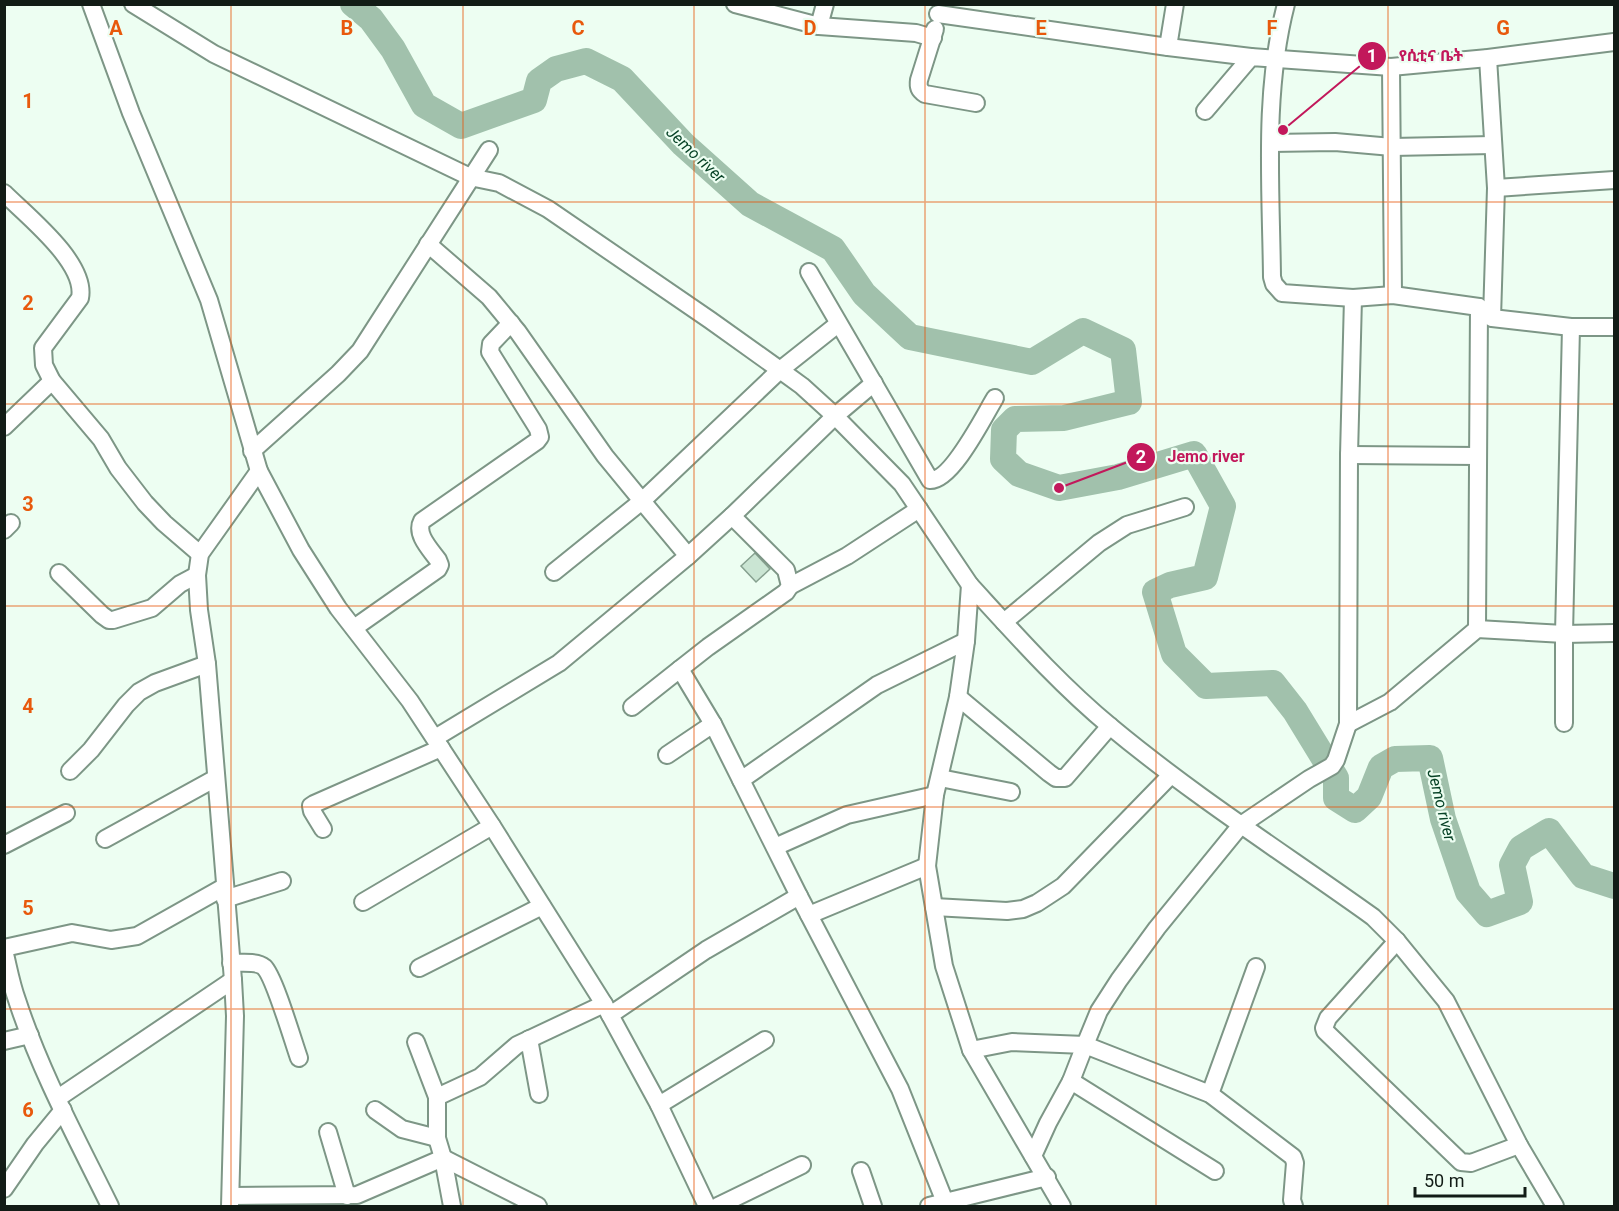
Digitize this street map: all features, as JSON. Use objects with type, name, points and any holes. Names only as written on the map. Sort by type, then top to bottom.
[{"type":"street","points":[[91,4],[131,113],[209,300],[259,471],[301,550],[354,627],[410,700],[607,1010],[659,1104],[707,1206]]},
{"type":"street","points":[[133,4],[214,54],[470,177],[499,183],[548,210],[710,320],[802,386],[836,416],[902,484],[970,585],[1052,675],[1171,775],[1373,917],[1397,941],[1446,1001],[1519,1145],[1555,1206]]},
{"type":"street","points":[[735,4],[819,26],[916,33],[933,38]]},
{"type":"street","points":[[819,26],[825,4]]},
{"type":"street","points":[[1168,47],[1175,4]]},
{"type":"street","points":[[1286,4],[1274,60],[1271,143],[1274,284],[1282,293],[1353,298],[1393,295],[1479,307],[1492,318],[1571,327],[1614,327]]},
{"type":"street","points":[[976,103],[925,94],[918,87],[939,9],[1168,47],[1274,60],[1391,68],[1614,42]]},
{"type":"street","points":[[1205,111],[1251,57]]},
{"type":"street","points":[[1488,58],[1496,188],[1492,318]]},
{"type":"street","points":[[1391,68],[1393,295]]},
{"type":"street","points":[[1271,143],[1335,142],[1392,147],[1493,145]]},
{"type":"street","points":[[252,451],[338,374],[360,351],[489,150]]},
{"type":"street","points":[[1496,188],[1614,180]]},
{"type":"street","points":[[4,193],[48,235],[79,277],[80,298],[43,348],[44,365],[52,381],[100,439],[118,468],[145,503],[200,554]]},
{"type":"street","points":[[428,244],[489,297],[511,323],[605,456],[688,556]]},
{"type":"street","points":[[809,272],[838,324],[857,352],[922,470],[930,480],[937,479],[964,452],[995,398]]},
{"type":"street","points":[[1033,1156],[1071,1080],[1099,1011],[1157,928],[1240,825],[1309,778],[1332,766],[1336,760],[1348,724],[1349,455],[1353,298]]},
{"type":"street","points":[[1477,629],[1479,307]]},
{"type":"street","points":[[354,627],[438,569],[440,565],[438,560],[420,534],[419,526],[422,521],[472,488],[537,441],[540,436],[538,429],[490,352],[491,344],[511,323]]},
{"type":"street","points":[[555,572],[642,501],[780,370],[838,324]]},
{"type":"street","points":[[1564,723],[1571,327]]},
{"type":"street","points":[[4,427],[52,381]]},
{"type":"street","points":[[323,829],[311,806],[438,743],[559,663],[688,556],[874,383]]},
{"type":"street","points":[[1349,455],[1478,456]]},
{"type":"street","points":[[259,471],[200,554],[197,575],[199,610],[207,664],[235,1016],[231,1201],[338,1199],[366,1192],[443,1158]]},
{"type":"street","points":[[1004,622],[1099,543],[1127,525],[1185,507]]},
{"type":"street","points":[[632,707],[708,647],[786,592],[790,586],[847,556],[919,509]]},
{"type":"street","points":[[732,516],[786,570],[790,586]]},
{"type":"street","points":[[59,573],[109,620],[152,608],[180,585],[197,575]]},
{"type":"street","points":[[970,585],[966,641],[958,697],[935,795],[927,866],[944,966],[971,1050],[1062,1206]]},
{"type":"street","points":[[1348,724],[1390,702],[1477,629],[1564,634],[1614,633]]},
{"type":"street","points":[[741,780],[877,685],[966,641]]},
{"type":"street","points":[[70,771],[91,750],[139,692],[155,683],[207,664]]},
{"type":"street","points":[[680,669],[714,724],[799,896],[900,1089],[937,1204],[1047,1177]]},
{"type":"street","points":[[958,697],[1049,773],[1061,779],[1065,778],[1110,726]]},
{"type":"street","points":[[667,755],[714,724]]},
{"type":"street","points":[[934,907],[1007,911],[1023,909],[1037,903],[1063,886],[1171,775]]},
{"type":"street","points":[[105,839],[216,778]]},
{"type":"street","points":[[940,778],[1011,792]]},
{"type":"street","points":[[775,847],[847,815],[935,795]]},
{"type":"street","points":[[4,845],[66,813]]},
{"type":"street","points":[[363,902],[492,826]]},
{"type":"street","points":[[809,915],[927,866]]},
{"type":"street","points":[[110,1206],[60,1104],[30,1035],[16,999],[4,949],[72,933],[111,940],[137,936],[225,893],[282,881]]},
{"type":"street","points":[[437,1097],[472,1082],[517,1045],[607,1010],[799,896]]},
{"type":"street","points":[[419,968],[542,906]]},
{"type":"street","points":[[1397,941],[1328,1018],[1324,1025],[1325,1031],[1461,1162],[1471,1163],[1519,1145]]},
{"type":"street","points":[[231,963],[257,964],[265,968],[279,999],[299,1058]]},
{"type":"street","points":[[1210,1094],[1256,967]]},
{"type":"street","points":[[4,1189],[60,1104],[233,980]]},
{"type":"street","points":[[4,1041],[30,1035]]},
{"type":"street","points":[[529,1039],[539,1094]]},
{"type":"street","points":[[659,1104],[765,1040]]},
{"type":"street","points":[[416,1041],[437,1097],[436,1138],[443,1158],[452,1206]]},
{"type":"street","points":[[971,1050],[1012,1042],[1085,1045],[1210,1094],[1293,1157],[1295,1163],[1292,1200],[1294,1206]]},
{"type":"street","points":[[1071,1080],[1215,1171]]},
{"type":"street","points":[[375,1110],[402,1129],[436,1138]]},
{"type":"street","points":[[328,1132],[338,1199]]},
{"type":"street","points":[[443,1158],[538,1206]]},
{"type":"street","points":[[718,1206],[802,1165]]},
{"type":"street","points":[[861,1171],[873,1206]]},
{"type":"building","points":[[755,553],[770,569],[756,582],[741,566]]},
{"type":"waterway","name":"Jemo river","points":[[353,4],[371,19],[393,49],[424,105],[461,126],[534,100],[539,81],[556,69],[586,61],[622,79],[683,144],[750,204],[833,249],[864,294],[910,337],[1032,362],[1083,331],[1123,350],[1129,402],[1064,418],[1015,419],[1004,430],[1003,459],[1019,474],[1059,488],[1118,477],[1194,454],[1223,506],[1205,577],[1170,585],[1155,592],[1174,654],[1206,686],[1273,683],[1295,711],[1336,778],[1336,798],[1355,810],[1369,797],[1381,767],[1395,759],[1430,758],[1443,819],[1468,892],[1487,914],[1520,902],[1512,865],[1521,848],[1549,831],[1583,876],[1614,886]]},
{"type":"place","name":"የሲቲና ቤት","points":[[1283,130]]},
{"type":"place","name":"Jemo river","points":[[1059,488]]}]
